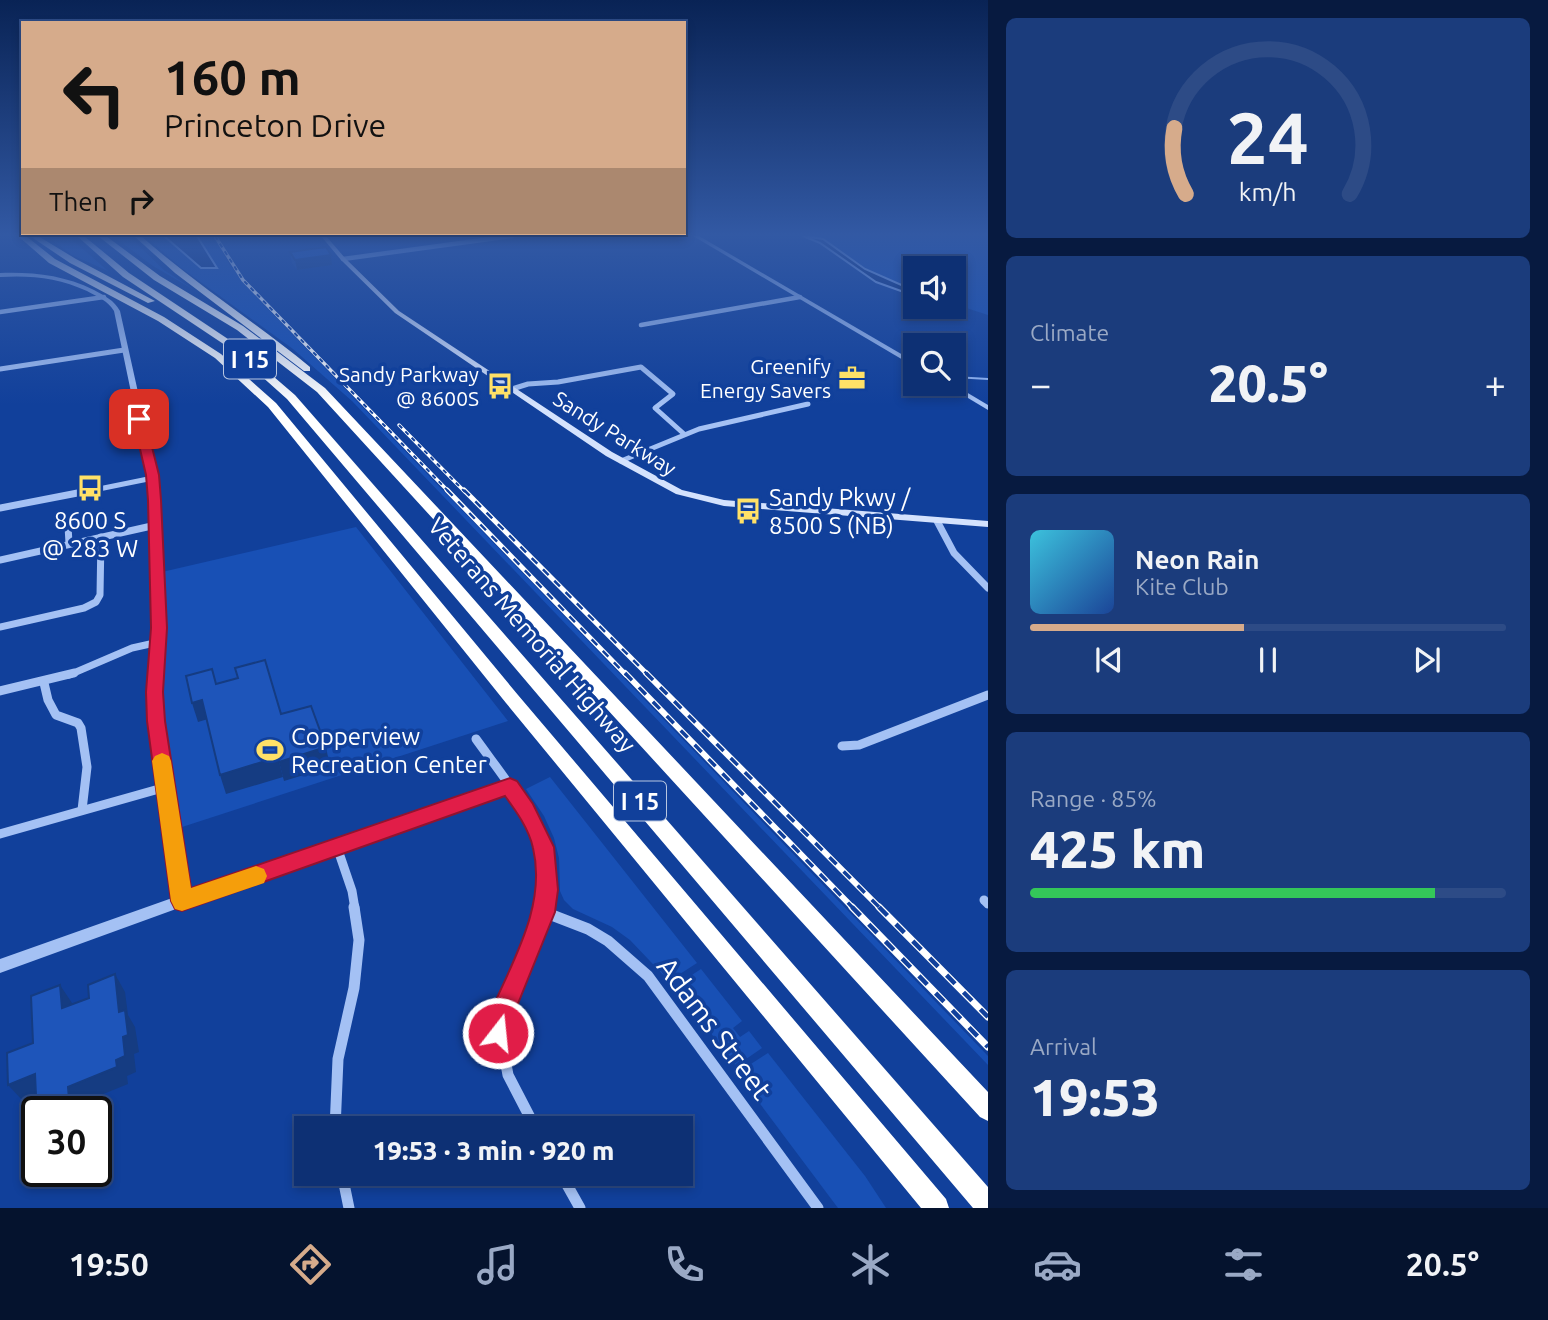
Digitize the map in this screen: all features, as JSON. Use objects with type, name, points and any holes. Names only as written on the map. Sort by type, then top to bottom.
[{"type":"highway","points":[[111,292],[161,319],[230,366],[272,405],[512,699],[937,1208]]},
{"type":"highway","points":[[135,292],[194,325],[205,325]]},
{"type":"highway","name":"Veterans Memorial Highway","points":[[153,292],[205,325],[271,377],[318,428],[988,1206]]},
{"type":"highway","name":"Veterans Memorial Highway","points":[[180,292],[240,328],[321,390],[988,1109]]},
{"type":"highway","points":[[206,292],[253,324],[310,371],[321,390]]},
{"type":"highway","points":[[138,294],[150,306],[227,359],[230,366]]},
{"type":"main road","name":"Sandy Parkway","points":[[377,292],[397,312],[512,389],[621,461],[679,492],[724,503],[988,524]]},
{"type":"street","points":[[93,292],[115,307],[153,478],[159,642],[155,699],[182,901]]},
{"type":"street","points":[[792,292],[903,358]]},
{"type":"street","points":[[6,321],[3,312],[103,297]]},
{"type":"street","points":[[641,325],[800,297]]},
{"type":"street","points":[[73,302],[74,311]]},
{"type":"street","points":[[0,369],[124,350]]},
{"type":"street","points":[[512,389],[528,384],[558,382],[641,367],[673,394],[655,408],[684,434]]},
{"type":"street","points":[[966,395],[988,408]]},
{"type":"street","points":[[621,461],[684,434],[808,404]]},
{"type":"street","points":[[0,508],[153,478]]},
{"type":"street","points":[[937,521],[954,553],[988,588]]},
{"type":"street","points":[[0,560],[156,525]]},
{"type":"street","points":[[68,526],[69,543]]},
{"type":"street","points":[[0,627],[84,608],[96,602],[100,595],[101,537]]},
{"type":"street","points":[[0,691],[44,683],[132,648],[159,642]]},
{"type":"street","points":[[44,683],[48,700],[56,715],[78,723],[81,728],[87,767],[82,810]]},
{"type":"street","points":[[842,746],[859,745],[988,695]]},
{"type":"street","points":[[476,739],[526,810],[544,847],[547,867],[544,912],[501,1016],[498,1033],[499,1052],[505,1070],[529,1116]]},
{"type":"street","points":[[0,967],[510,786]]},
{"type":"street","points":[[0,834],[166,787]]},
{"type":"street","points":[[336,1116],[338,1059],[354,988],[359,940],[352,891],[337,848]]},
{"type":"street","name":"Adams Street","points":[[544,912],[608,940],[648,976],[818,1208]]},
{"type":"street","points":[[344,1186],[349,1208]]},
{"type":"street","points":[[568,1186],[580,1208]]},
{"type":"shaded area","points":[[215,292],[252,292],[988,1056],[988,1065],[352,401],[293,349]]},
{"type":"shaded area","points":[[966,292],[988,292],[988,315],[966,308]]},
{"type":"shaded area","points":[[356,527],[508,721],[179,828],[174,776],[161,700],[165,643],[162,572]]},
{"type":"shaded area","points":[[550,777],[697,963],[669,981],[630,940],[612,927],[573,909],[564,900],[560,891],[559,858],[554,838],[544,816],[526,789]]},
{"type":"shaded area","points":[[701,969],[742,1021],[733,1028],[740,1037],[749,1031],[762,1048],[736,1066],[675,986]]},
{"type":"shaded area","points":[[768,1053],[865,1176],[886,1208],[838,1208],[737,1073]]},
{"type":"building","name":"Copperview Recreation Center","points":[[265,660],[281,714],[311,706],[326,747],[279,762],[278,757],[220,775],[202,700],[192,703],[186,676],[212,669],[216,684],[238,678],[235,668]]},
{"type":"building","points":[[115,974],[119,1012],[125,1010],[128,1035],[123,1037],[125,1056],[116,1060],[117,1067],[68,1087],[69,1096],[36,1096],[35,1074],[8,1085],[7,1053],[33,1043],[31,996],[60,985],[62,1008],[89,998],[88,985]]},
{"type":"waterway","points":[[966,378],[988,379]]},
{"type":"railway","points":[[255,292],[449,492]]},
{"type":"railway","points":[[399,425],[465,492]]},
{"type":"railway","points":[[447,490],[626,675]]},
{"type":"railway","points":[[464,490],[648,675]]},
{"type":"railway","points":[[625,673],[854,909]]},
{"type":"railway","points":[[646,673],[881,909]]},
{"type":"railway","points":[[852,907],[988,1047]]},
{"type":"railway","points":[[879,907],[988,1017]]},
{"type":"slow traffic","points":[[162,761],[182,901],[256,876]]},
{"type":"place","name":"Greenify Energy Savers","points":[[852,378]]},
{"type":"place","name":"Sandy Parkway @ 8600S","points":[[500,386]]},
{"type":"place","name":"8600 S @ 283 W","points":[[90,488]]},
{"type":"place","name":"Sandy Pkwy / 8500 S (NB)","points":[[748,511]]},
{"type":"place","name":"Copperview Recreation Center","points":[[270,750]]},
{"type":"route","points":[[139,419],[155,500],[159,628],[156,721],[182,901],[510,786],[526,810],[544,847],[547,890],[544,912],[501,1016],[498,1033]]}]
